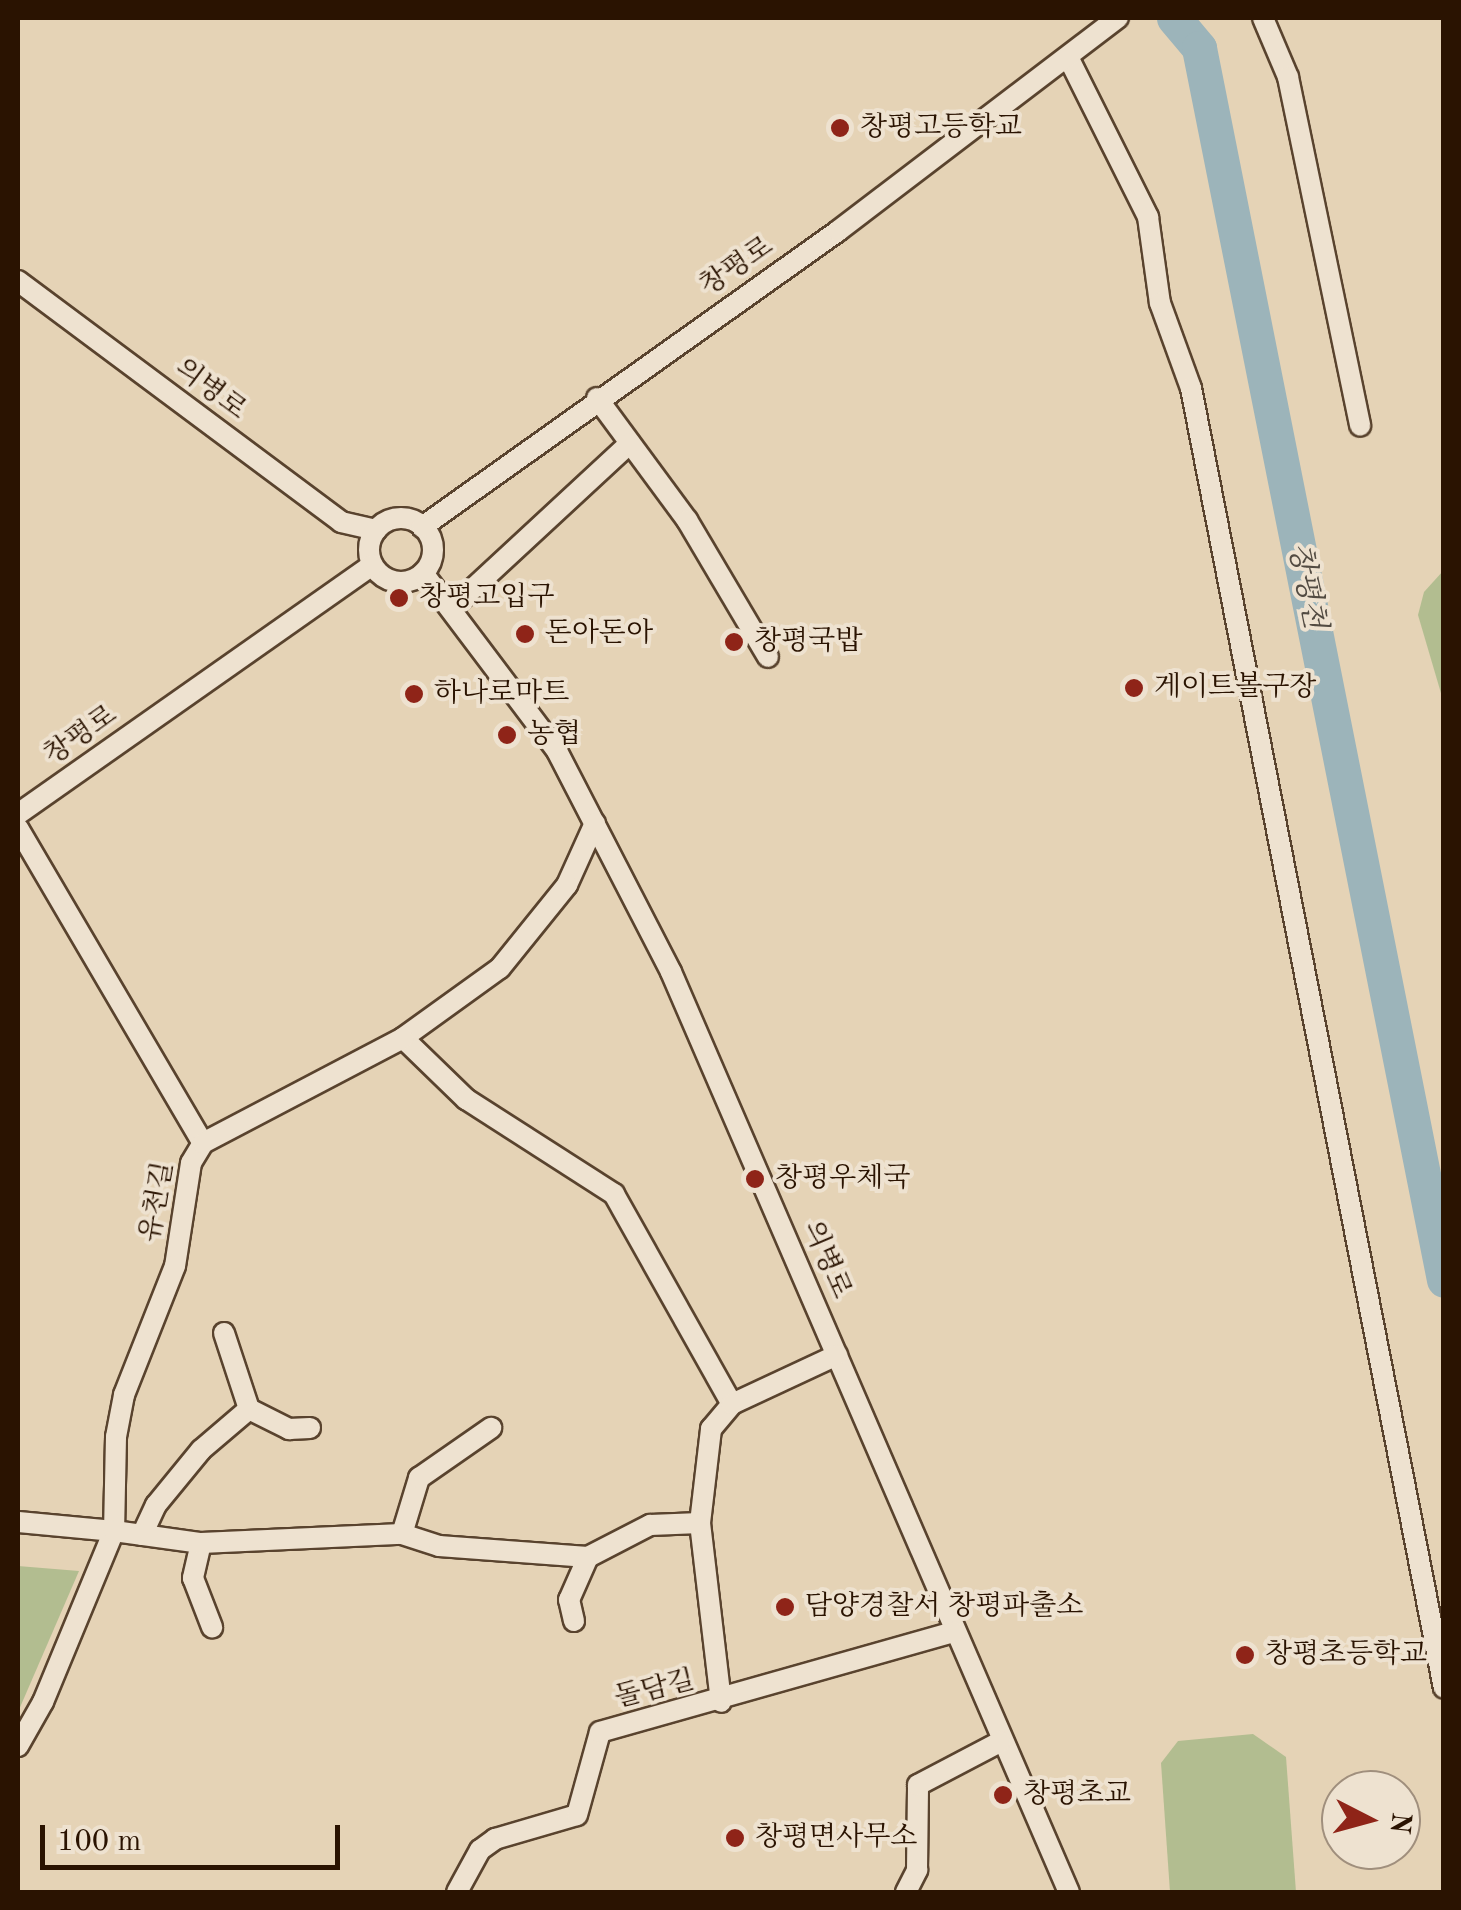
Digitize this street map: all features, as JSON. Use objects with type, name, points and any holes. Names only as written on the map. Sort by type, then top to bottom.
[{"type":"street","name":"창평로","points":[[422,526],[597,398],[838,231],[1118,18]]},
{"type":"street","points":[[1263,18],[1288,77],[1360,426]]},
{"type":"street","points":[[1074,54],[1148,217],[1160,303],[1192,388],[1444,1688]]},
{"type":"street","name":"의병로","points":[[18,281],[341,522],[376,530]]},
{"type":"street","points":[[597,398],[687,520],[768,658]]},
{"type":"street","points":[[454,606],[630,442]]},
{"type":"street","points":[[394,518],[422,526],[433,548],[423,573],[411,581],[390,581],[372,564],[369,548],[376,530],[394,518]]},
{"type":"street","name":"창평로","points":[[18,814],[372,564]]},
{"type":"street","name":"의병로","points":[[423,573],[454,606],[556,751],[671,972],[1000,1742],[1069,1892]]},
{"type":"street","points":[[203,1143],[403,1038],[500,968],[567,885],[595,823]]},
{"type":"street","name":"유천길","points":[[18,828],[203,1143],[191,1163],[175,1266],[124,1395],[116,1436],[114,1531]]},
{"type":"street","points":[[403,1038],[466,1099],[614,1194],[732,1404]]},
{"type":"street","points":[[224,1333],[249,1409],[289,1429],[310,1428]]},
{"type":"street","points":[[722,1702],[700,1523],[712,1429],[732,1404],[837,1356]]},
{"type":"street","points":[[142,1535],[156,1505],[200,1450],[249,1409]]},
{"type":"street","points":[[402,1534],[420,1478],[491,1428]]},
{"type":"street","points":[[18,1522],[202,1544],[402,1534],[439,1546],[588,1558],[650,1525],[700,1523]]},
{"type":"street","points":[[18,1746],[43,1702],[114,1531]]},
{"type":"street","points":[[202,1544],[193,1578],[212,1627]]},
{"type":"street","points":[[574,1621],[570,1600],[588,1558]]},
{"type":"street","name":"돌담길","points":[[457,1892],[480,1850],[494,1840],[576,1816],[600,1732],[722,1702],[954,1632]]},
{"type":"street","points":[[906,1892],[918,1870],[918,1785],[1000,1742]]},
{"type":"green space","points":[[1444,571],[1443,700],[1418,615],[1424,592]]},
{"type":"green space","points":[[18,1566],[79,1571],[18,1712]]},
{"type":"green space","points":[[1253,1734],[1286,1757],[1296,1892],[1170,1892],[1161,1763],[1178,1741]]},
{"type":"waterway","name":"창평천","points":[[1174,18],[1199,48],[1444,1280]]},
{"type":"place","name":"창평고등학교","points":[[840,128]]},
{"type":"place","name":"창평고입구","points":[[399,598]]},
{"type":"place","name":"돈아돈아","points":[[525,634]]},
{"type":"place","name":"창평국밥","points":[[734,642]]},
{"type":"place","name":"게이트볼구장","points":[[1134,688]]},
{"type":"place","name":"하나로마트","points":[[414,694]]},
{"type":"place","name":"농협","points":[[507,735]]},
{"type":"place","name":"창평우체국","points":[[755,1179]]},
{"type":"place","name":"담양경찰서 창평파출소","points":[[785,1607]]},
{"type":"place","name":"창평초등학교","points":[[1245,1655]]},
{"type":"place","name":"창평초교","points":[[1003,1795]]},
{"type":"place","name":"창평면사무소","points":[[735,1838]]}]
